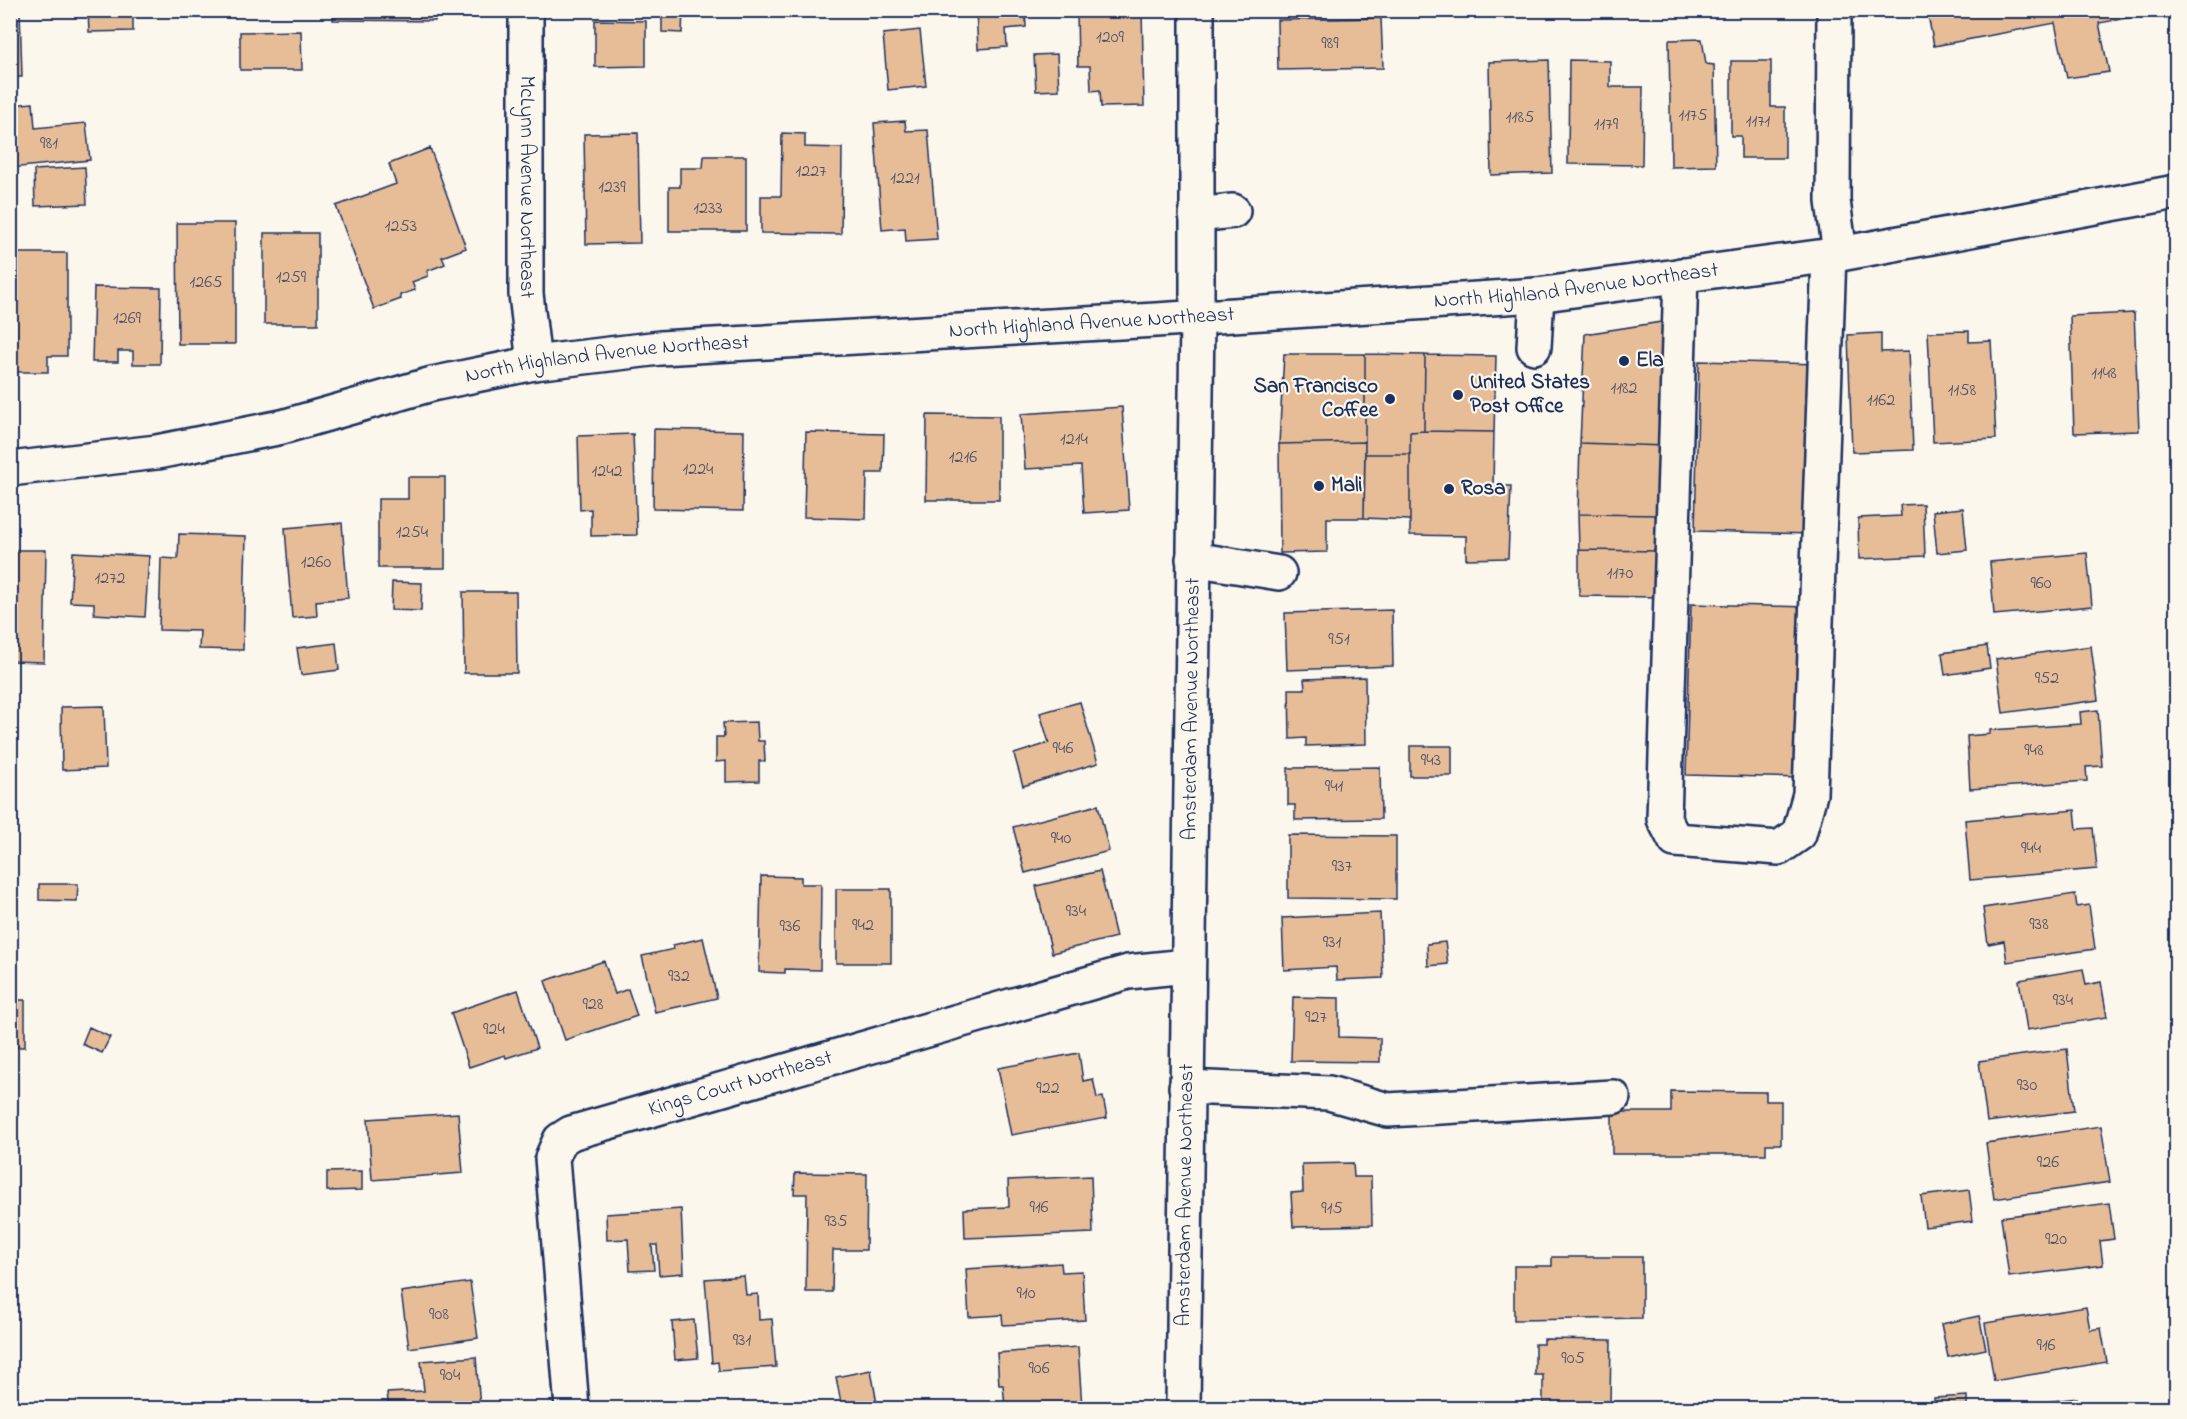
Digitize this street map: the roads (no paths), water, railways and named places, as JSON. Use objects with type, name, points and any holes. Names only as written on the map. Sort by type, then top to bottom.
[{"type":"street","name":"McLynn Avenue Northeast","points":[[526,10],[526,294],[534,363]]},
{"type":"street","name":"Amsterdam Avenue Northeast","points":[[1183,1408],[1197,317],[1197,10]]},
{"type":"street","points":[[1681,275],[1664,819],[1675,840],[1779,848],[1798,834],[1810,794],[1835,254],[1834,10]]},
{"type":"street","name":"North Highland Avenue Northeast","points":[[10,469],[157,452],[271,430],[432,384],[534,363],[660,348],[1536,295],[1835,254],[2176,192]]},
{"type":"street","points":[[1196,215],[1233,212]]},
{"type":"street","points":[[1534,347],[1536,295]]},
{"type":"street","points":[[1193,559],[1279,573]]},
{"type":"street","name":"Kings Court Northeast","points":[[572,1408],[552,1158],[560,1140],[571,1133],[1128,972],[1187,966]]},
{"type":"street","points":[[1186,1087],[1329,1093],[1388,1110],[1613,1097]]},
{"type":"place","name":"Ela","points":[[1624,361]]},
{"type":"place","name":"United States Post Office","points":[[1458,395]]},
{"type":"place","name":"San Francisco Coffee","points":[[1390,399]]},
{"type":"place","name":"Mali","points":[[1319,486]]},
{"type":"place","name":"Rosa","points":[[1449,489]]}]
